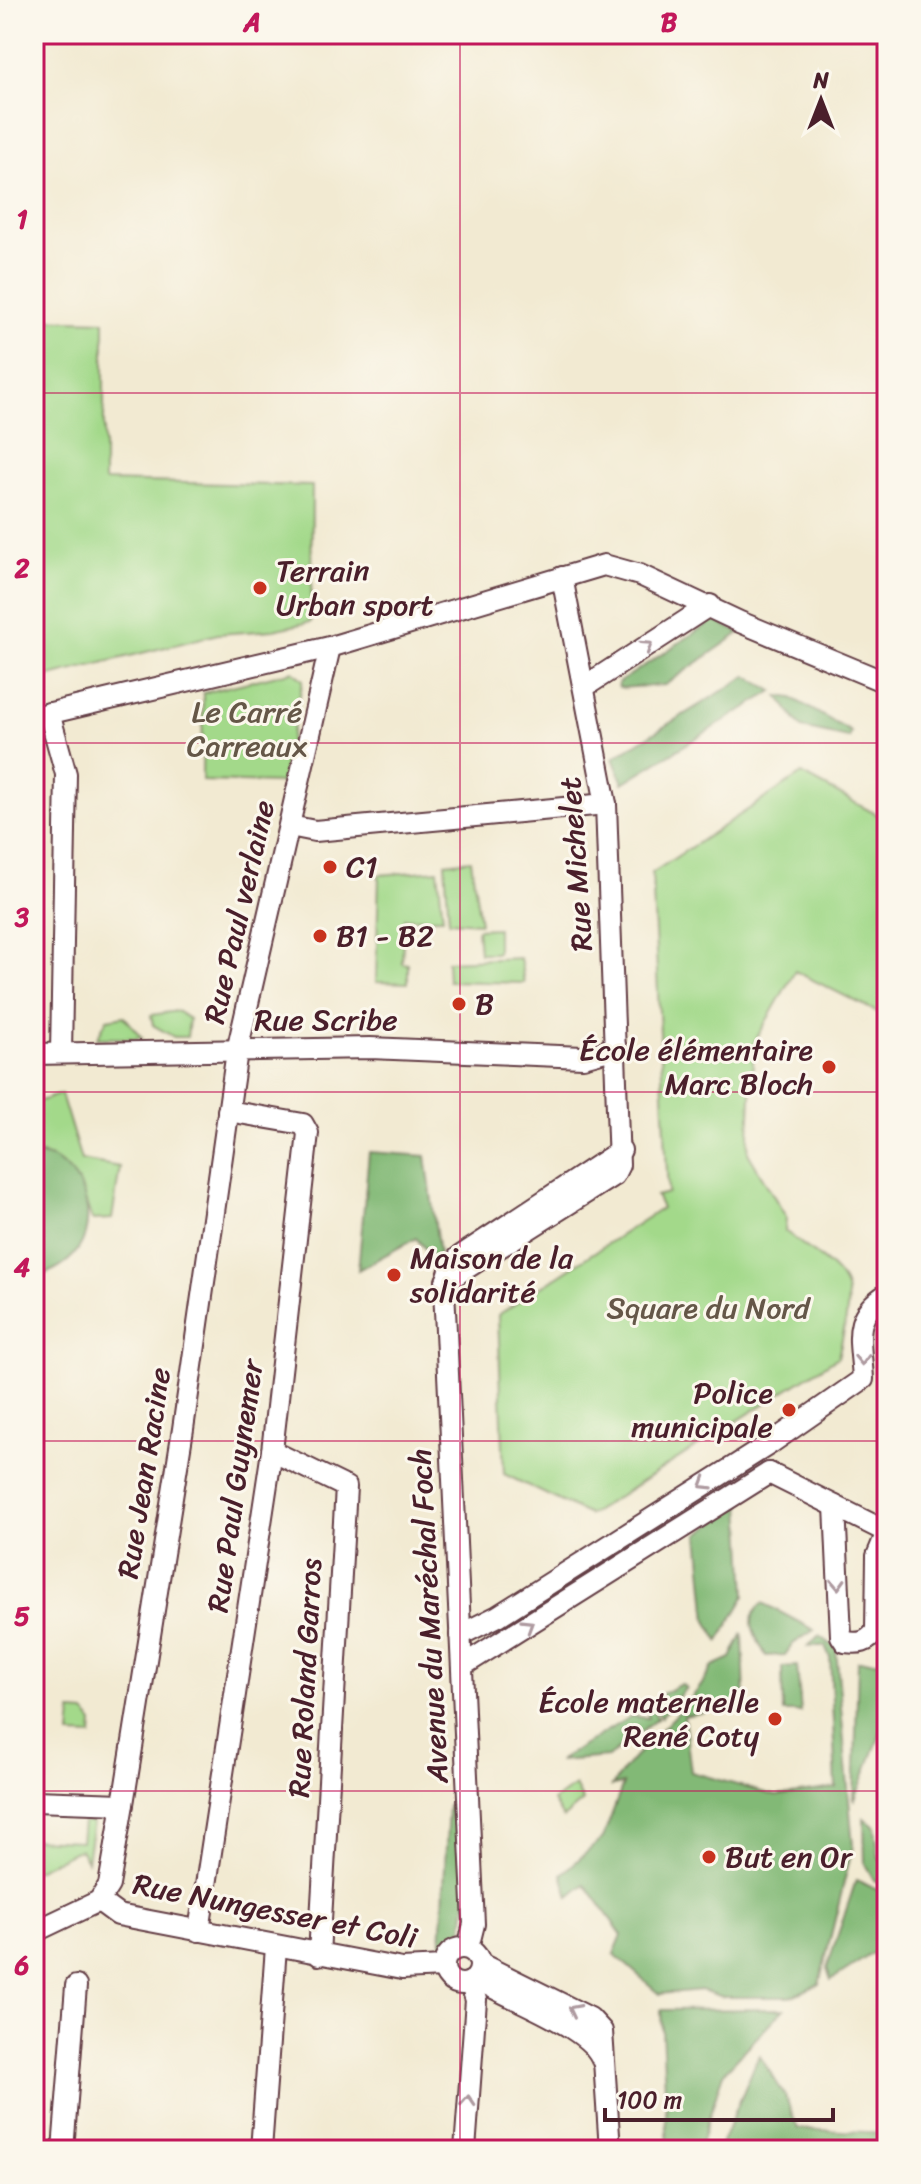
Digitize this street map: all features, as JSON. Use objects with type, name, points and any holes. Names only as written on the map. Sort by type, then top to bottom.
[{"type":"street","points":[[61,1053],[66,774],[42,715],[330,647],[596,566],[610,566],[710,605],[744,613],[887,674]]},
{"type":"street","name":"Rue Michelet","points":[[446,1281],[614,1175],[621,1150],[606,804],[562,577]]},
{"type":"street","points":[[710,605],[740,622],[887,683]]},
{"type":"street","points":[[584,687],[710,605]]},
{"type":"street","name":"Rue Paul verlaine","points":[[237,1051],[330,647]]},
{"type":"street","points":[[290,826],[315,831],[606,804]]},
{"type":"street","name":"Rue Scribe","points":[[34,1054],[370,1048],[583,1057],[616,1048]]},
{"type":"street","name":"Rue Jean Racine","points":[[99,1901],[109,1885],[123,1804],[183,1429],[237,1051]]},
{"type":"street","name":"Rue Paul Guynemer","points":[[199,1931],[272,1451],[308,1133],[303,1124],[228,1111]]},
{"type":"street","name":"Avenue du Maréchal Foch","points":[[446,1281],[444,1303],[476,2000],[465,2150]]},
{"type":"street","points":[[460,1635],[498,1616],[771,1443],[863,1379],[863,1315],[870,1305],[887,1294]]},
{"type":"street","points":[[769,1473],[771,1443]]},
{"type":"street","name":"Rue Roland Garros","points":[[272,1451],[346,1487],[319,1955]]},
{"type":"street","points":[[769,1473],[835,1506],[887,1532],[877,1556],[876,1631],[870,1640],[859,1644],[845,1642],[841,1636],[835,1506]]},
{"type":"street","points":[[462,1666],[769,1473]]},
{"type":"street","points":[[34,1801],[123,1804]]},
{"type":"street","points":[[34,1932],[99,1901]]},
{"type":"street","name":"Rue Nungesser et Coli","points":[[99,1901],[118,1915],[276,1947],[402,1969],[443,1967]]},
{"type":"street","points":[[261,2150],[276,1947]]},
{"type":"street","points":[[474,1968],[456,1984],[443,1967],[444,1960],[453,1949],[474,1968],[591,2041],[601,2055],[606,2074],[610,2150]]},
{"type":"street","points":[[63,2150],[76,1986]]},
{"type":"green space","points":[[34,319],[104,321],[104,481],[312,486],[311,622],[273,630],[218,634],[34,680]]},
{"type":"green space","points":[[714,620],[740,633],[665,685],[619,688],[618,683]]},
{"type":"green space","name":"Le Carré Carreaux","points":[[293,671],[303,680],[281,783],[202,781],[203,693]]},
{"type":"green space","points":[[747,676],[773,691],[623,783],[613,758]]},
{"type":"green space","points":[[778,696],[792,698],[851,732],[849,738],[802,728]]},
{"type":"green space","name":"Square du Nord","points":[[802,774],[887,820],[887,1017],[795,971],[754,1043],[748,1153],[786,1217],[785,1231],[823,1260],[843,1281],[847,1309],[838,1357],[589,1515],[504,1474],[498,1315],[662,1208],[656,1196],[668,1193],[652,873]]},
{"type":"green space","points":[[471,860],[480,923],[449,921],[445,863]]},
{"type":"green space","points":[[438,870],[443,918],[404,918],[402,963],[408,964],[408,983],[376,982],[379,875]]},
{"type":"green space","points":[[497,928],[497,953],[479,953],[477,929]]},
{"type":"green space","points":[[520,958],[524,983],[448,981],[447,961]]},
{"type":"green space","points":[[177,1011],[189,1019],[187,1037],[174,1037],[153,1025],[151,1015]]},
{"type":"green space","points":[[124,1016],[142,1038],[97,1038],[107,1019]]},
{"type":"green space","points":[[61,1094],[81,1160],[120,1167],[112,1219],[92,1220],[80,1184],[42,1154],[34,1154],[34,1103]]},
{"type":"green space","points":[[369,1152],[426,1156],[439,1254],[431,1256],[416,1238],[358,1270]]},
{"type":"green space","points":[[34,1154],[51,1158],[65,1166],[76,1179],[87,1210],[87,1226],[73,1256],[55,1270],[34,1277]]},
{"type":"green space","points":[[741,1504],[746,1595],[719,1641],[707,1621],[699,1534]]},
{"type":"green space","points":[[763,1603],[814,1630],[793,1644],[785,1655],[766,1656],[752,1622],[753,1615]]},
{"type":"green space","points":[[743,1633],[745,1704],[684,1716],[691,1772],[776,1796],[836,1788],[830,1657],[825,1646],[808,1646],[820,1636],[836,1648],[853,1846],[819,1984],[790,1997],[723,1997],[701,1990],[660,1994],[614,1954],[622,1935],[585,1884],[569,1897],[562,1874],[603,1838],[623,1784],[612,1786],[624,1770],[691,1698],[713,1666],[731,1658]]},
{"type":"green space","points":[[858,1661],[887,1661],[887,1717],[854,1802]]},
{"type":"green space","points":[[797,1666],[801,1712],[783,1712],[782,1667]]},
{"type":"green space","points":[[681,1684],[686,1688],[661,1717],[654,1706],[658,1696]]},
{"type":"green space","points":[[647,1703],[658,1718],[608,1757],[558,1761],[631,1716],[648,1718]]},
{"type":"green space","points":[[72,1712],[85,1713],[93,1723],[92,1736],[70,1735]]},
{"type":"green space","points":[[575,1786],[583,1801],[563,1818],[553,1801]]},
{"type":"green space","points":[[448,1805],[464,1812],[468,1885],[463,1929],[441,1948]]},
{"type":"green space","points":[[864,1818],[875,1827],[879,1859],[887,1861],[887,1885],[874,1880],[865,1864]]},
{"type":"green space","points":[[83,1822],[93,1822],[87,1861],[80,1849],[34,1871],[34,1839],[81,1841]]},
{"type":"green space","points":[[856,1880],[887,1894],[887,1944],[831,1980],[827,1968]]},
{"type":"green space","points":[[784,2009],[723,2073],[699,2150],[668,2150],[661,2010]]},
{"type":"green space","points":[[759,2055],[784,2094],[798,2129],[887,2133],[887,2150],[719,2150]]},
{"type":"place","name":"Terrain Urban sport","points":[[260,588]]},
{"type":"place","name":"C1","points":[[330,867]]},
{"type":"place","name":"B1 - B2","points":[[320,936]]},
{"type":"place","name":"B","points":[[459,1004]]},
{"type":"place","name":"École élémentaire Marc Bloch","points":[[829,1067]]},
{"type":"place","name":"Maison de la solidarité","points":[[394,1275]]},
{"type":"place","name":"Police municipale","points":[[789,1410]]},
{"type":"place","name":"École maternelle René Coty","points":[[775,1719]]},
{"type":"place","name":"But en Or","points":[[709,1857]]}]
